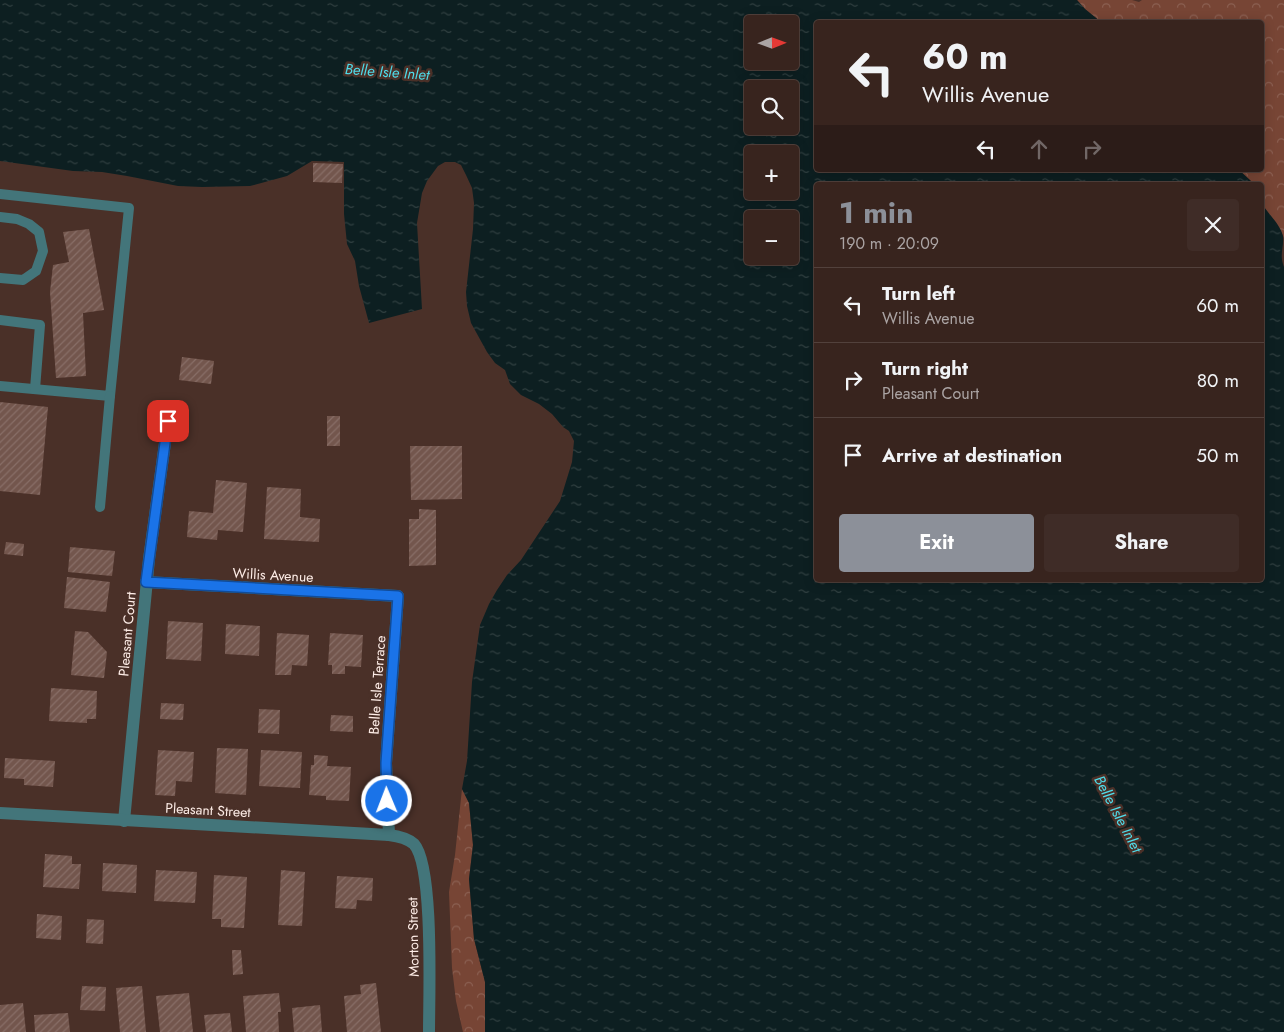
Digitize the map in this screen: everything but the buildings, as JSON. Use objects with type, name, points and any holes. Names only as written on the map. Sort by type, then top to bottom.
[{"type":"street","name":"Pleasant Court","points":[[124,821],[146,582],[168,421]]},
{"type":"street","name":"Willis Avenue","points":[[146,582],[398,596]]},
{"type":"street","name":"Belle Isle Terrace","points":[[389,835],[386,763],[398,596]]},
{"type":"street","name":"Pleasant Street","points":[[0,813],[389,835],[403,838],[413,843]]},
{"type":"street","name":"Morton Street","points":[[413,843],[421,862],[427,895],[429,1032]]},
{"type":"lane","points":[[0,194],[129,208],[100,507]]},
{"type":"lane","points":[[0,217],[17,219],[29,224],[39,232],[43,251],[36,270],[23,280],[0,278]]},
{"type":"lane","points":[[0,320],[40,325],[35,389]]},
{"type":"lane","points":[[0,386],[110,396]]},
{"type":"green space","points":[[1077,0],[1132,0],[1139,2],[1142,0],[1284,0],[1284,238],[1264,208],[1264,182],[1252,182],[1241,172],[1264,172],[1264,20],[1099,20]]},
{"type":"green space","points":[[462,789],[469,803],[473,845],[469,879],[474,939],[485,982],[485,1032],[463,1032],[456,1001],[452,968],[449,892]]},
{"type":"water","name":"Belle Isle Inlet","points":[[0,0],[1077,0],[1099,20],[814,20],[814,172],[1241,172],[1252,182],[814,182],[814,582],[1264,582],[1264,206],[1277,223],[1283,236],[1282,258],[1284,267],[1284,1032],[485,1032],[485,982],[474,939],[469,879],[473,845],[469,803],[462,789],[467,761],[472,682],[480,625],[497,590],[507,575],[521,560],[560,501],[572,462],[574,441],[569,431],[552,414],[539,404],[521,395],[510,384],[505,370],[495,363],[487,352],[471,323],[466,292],[473,229],[474,203],[472,188],[461,165],[455,162],[445,162],[438,166],[427,181],[422,193],[417,223],[422,309],[369,323],[359,286],[355,261],[347,244],[344,214],[344,162],[312,161],[287,176],[250,186],[178,186],[102,172],[73,171],[0,161]]},
{"type":"route","points":[[168,421],[146,582],[398,596],[386,763],[387,801]]}]
